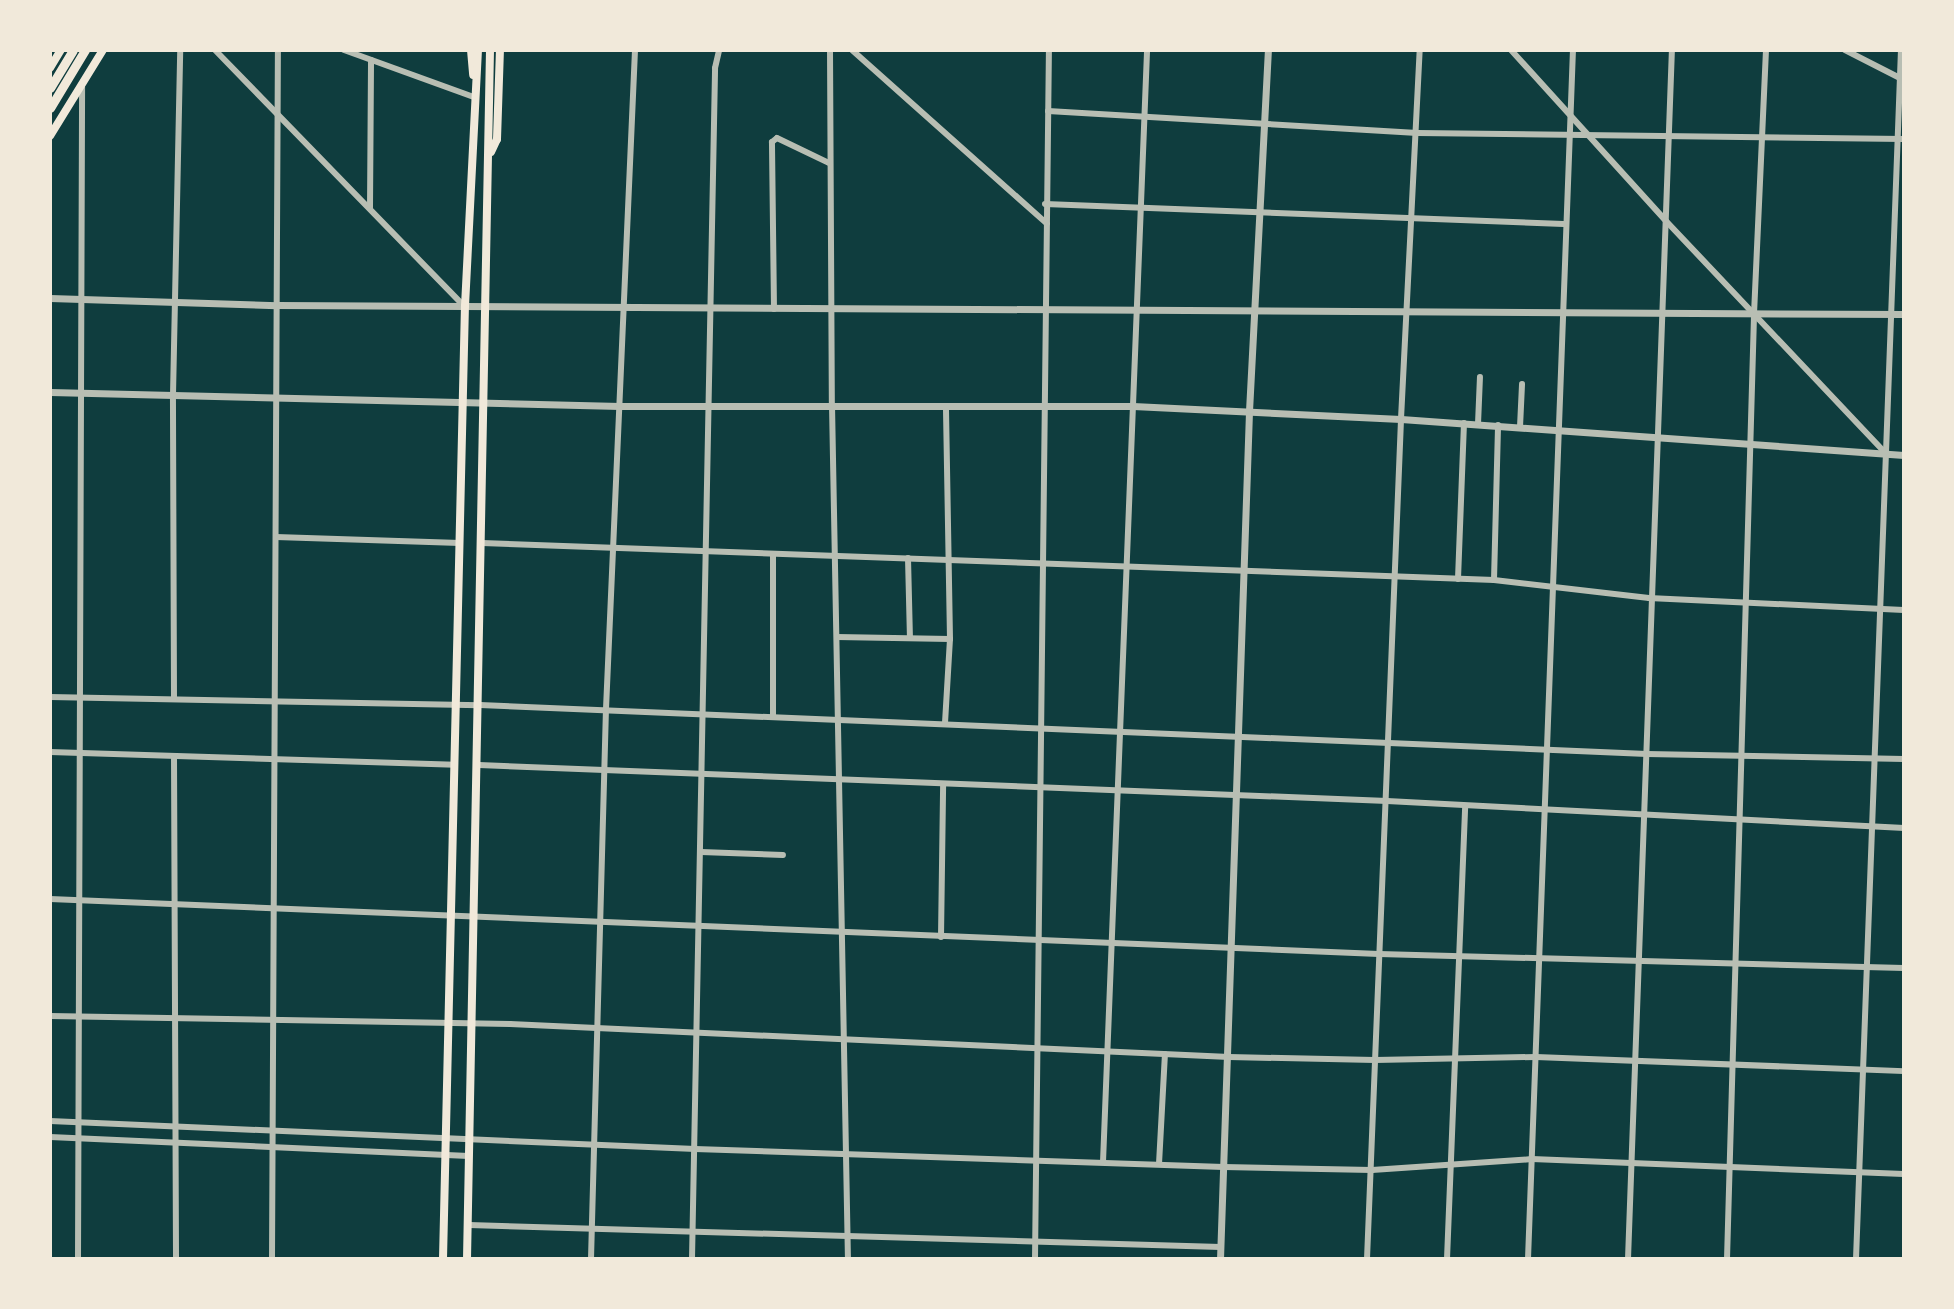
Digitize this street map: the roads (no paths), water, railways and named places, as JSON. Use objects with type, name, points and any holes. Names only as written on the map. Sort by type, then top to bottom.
[{"type":"main road","points":[[50,68],[61,50]]},
{"type":"main road","points":[[50,88],[73,50]]},
{"type":"main road","points":[[50,108],[85,50]]},
{"type":"main road","points":[[50,136],[103,50]]},
{"type":"main road","points":[[443,1259],[465,306],[474,97],[471,50]]},
{"type":"main road","points":[[474,83],[478,50]]},
{"type":"main road","points":[[467,1259],[491,153],[490,50]]},
{"type":"main road","points":[[491,153],[497,139],[500,50]]},
{"type":"street","points":[[174,698],[173,395],[180,50]]},
{"type":"street","points":[[215,50],[465,306]]},
{"type":"street","points":[[272,1259],[278,50]]},
{"type":"street","points":[[344,50],[474,97]]},
{"type":"street","points":[[591,1259],[606,709],[635,50]]},
{"type":"street","points":[[692,1259],[715,68],[719,50]]},
{"type":"street","points":[[830,50],[832,405],[848,1259]]},
{"type":"street","points":[[852,50],[1047,224]]},
{"type":"street","points":[[1035,1259],[1049,50]]},
{"type":"street","points":[[1103,1162],[1147,50]]},
{"type":"street","points":[[1220,1259],[1249,411],[1268,50]]},
{"type":"street","points":[[1367,1259],[1401,419],[1414,220],[1420,50]]},
{"type":"street","points":[[1511,50],[1666,221],[1886,454]]},
{"type":"street","points":[[1528,1259],[1547,811],[1564,224],[1571,137],[1573,50]]},
{"type":"street","points":[[1628,1259],[1647,754],[1649,598],[1664,314],[1672,50]]},
{"type":"street","points":[[1727,1259],[1754,314],[1766,50]]},
{"type":"street","points":[[1845,50],[1902,79]]},
{"type":"street","points":[[1856,1259],[1874,826],[1890,314],[1901,139],[1901,50]]},
{"type":"street","points":[[370,209],[371,60]]},
{"type":"street","points":[[78,1259],[82,84]]},
{"type":"street","points":[[1048,111],[1417,133],[1591,138],[1901,139]]},
{"type":"street","points":[[774,309],[772,142],[777,138],[829,163]]},
{"type":"street","points":[[1045,204],[1564,224]]},
{"type":"street","points":[[50,298],[277,305],[1407,314],[1904,314]]},
{"type":"street","points":[[1478,424],[1480,377]]},
{"type":"street","points":[[1520,427],[1522,384]]},
{"type":"street","points":[[50,392],[620,406],[1133,406],[1498,425],[1904,455]]},
{"type":"street","points":[[945,723],[950,639],[946,407]]},
{"type":"street","points":[[1458,579],[1464,423]]},
{"type":"street","points":[[1494,580],[1498,425]]},
{"type":"street","points":[[276,537],[461,543]]},
{"type":"street","points":[[482,543],[1494,580],[1554,586],[1565,591],[1649,598],[1904,610]]},
{"type":"street","points":[[773,554],[773,716]]},
{"type":"street","points":[[908,558],[910,638]]},
{"type":"street","points":[[837,637],[950,639]]},
{"type":"street","points":[[50,697],[457,704],[1120,729],[1647,754],[1904,759]]},
{"type":"street","points":[[50,752],[455,765]]},
{"type":"street","points":[[174,756],[176,1259]]},
{"type":"street","points":[[479,765],[1387,801],[1904,828]]},
{"type":"street","points":[[941,937],[943,785]]},
{"type":"street","points":[[1447,1259],[1465,807]]},
{"type":"street","points":[[701,852],[783,855]]},
{"type":"street","points":[[50,899],[1457,957],[1904,968]]},
{"type":"street","points":[[50,1016],[474,1023],[1229,1057],[1375,1060],[1536,1057],[1904,1071]]},
{"type":"street","points":[[1159,1164],[1165,1054]]},
{"type":"street","points":[[50,1121],[695,1149],[1224,1167],[1372,1170],[1532,1159],[1904,1174]]},
{"type":"street","points":[[50,1137],[469,1156]]},
{"type":"street","points":[[469,1225],[1221,1247]]}]
